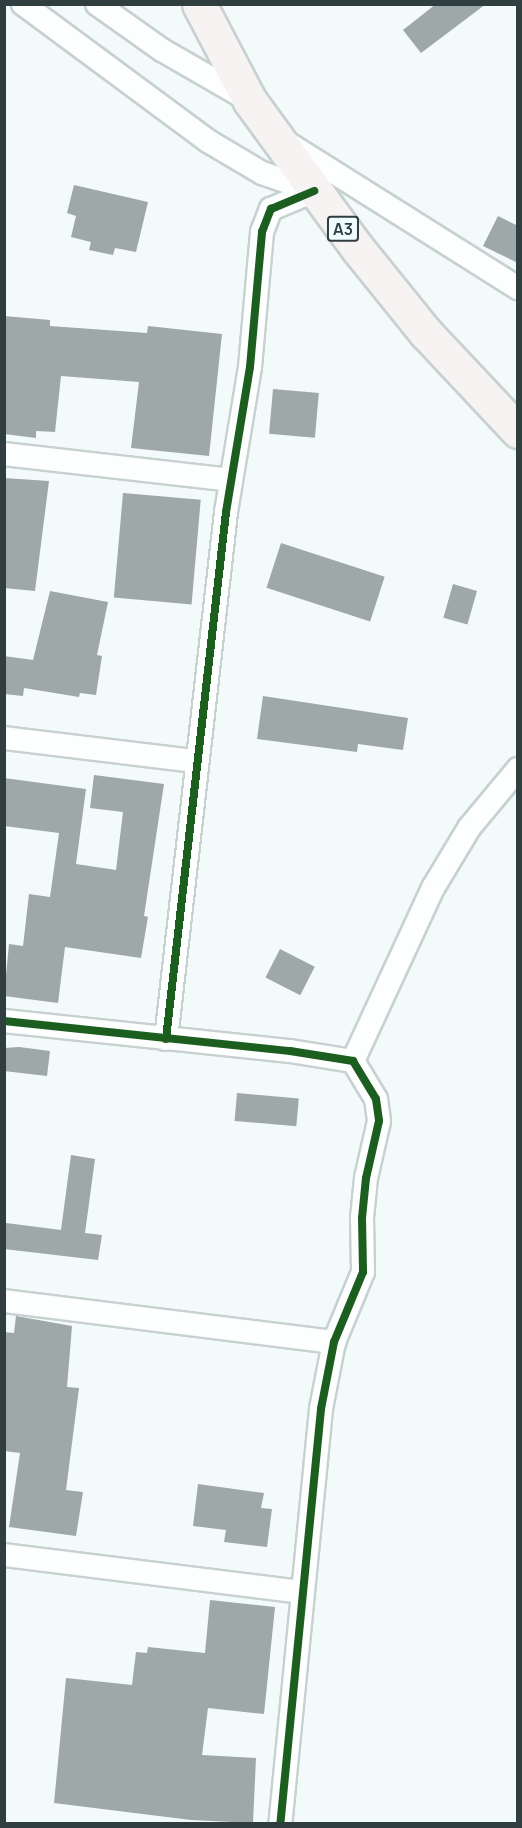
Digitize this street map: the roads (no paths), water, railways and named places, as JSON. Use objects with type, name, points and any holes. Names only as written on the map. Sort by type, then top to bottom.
[{"type":"highway","name":"A3","points":[[199,4],[250,100],[314,191],[425,332],[518,431]]},
{"type":"street","points":[[23,4],[208,141],[262,173],[314,191]]},
{"type":"street","points":[[97,4],[162,50],[250,100]]},
{"type":"street","points":[[276,135],[518,288]]},
{"type":"street","points":[[166,1039],[195,761],[231,480],[250,367],[262,232],[271,209],[314,191]]},
{"type":"street","points":[[4,454],[231,480]]},
{"type":"street","points":[[4,738],[195,761]]},
{"type":"street","points":[[353,1061],[433,888],[469,828],[518,769]]},
{"type":"street","points":[[4,1022],[290,1051],[353,1061],[376,1099],[379,1121],[366,1178],[363,1272],[334,1342],[321,1409],[280,1824]]},
{"type":"street","points":[[4,1301],[334,1342]]},
{"type":"street","points":[[4,1555],[302,1592]]}]
